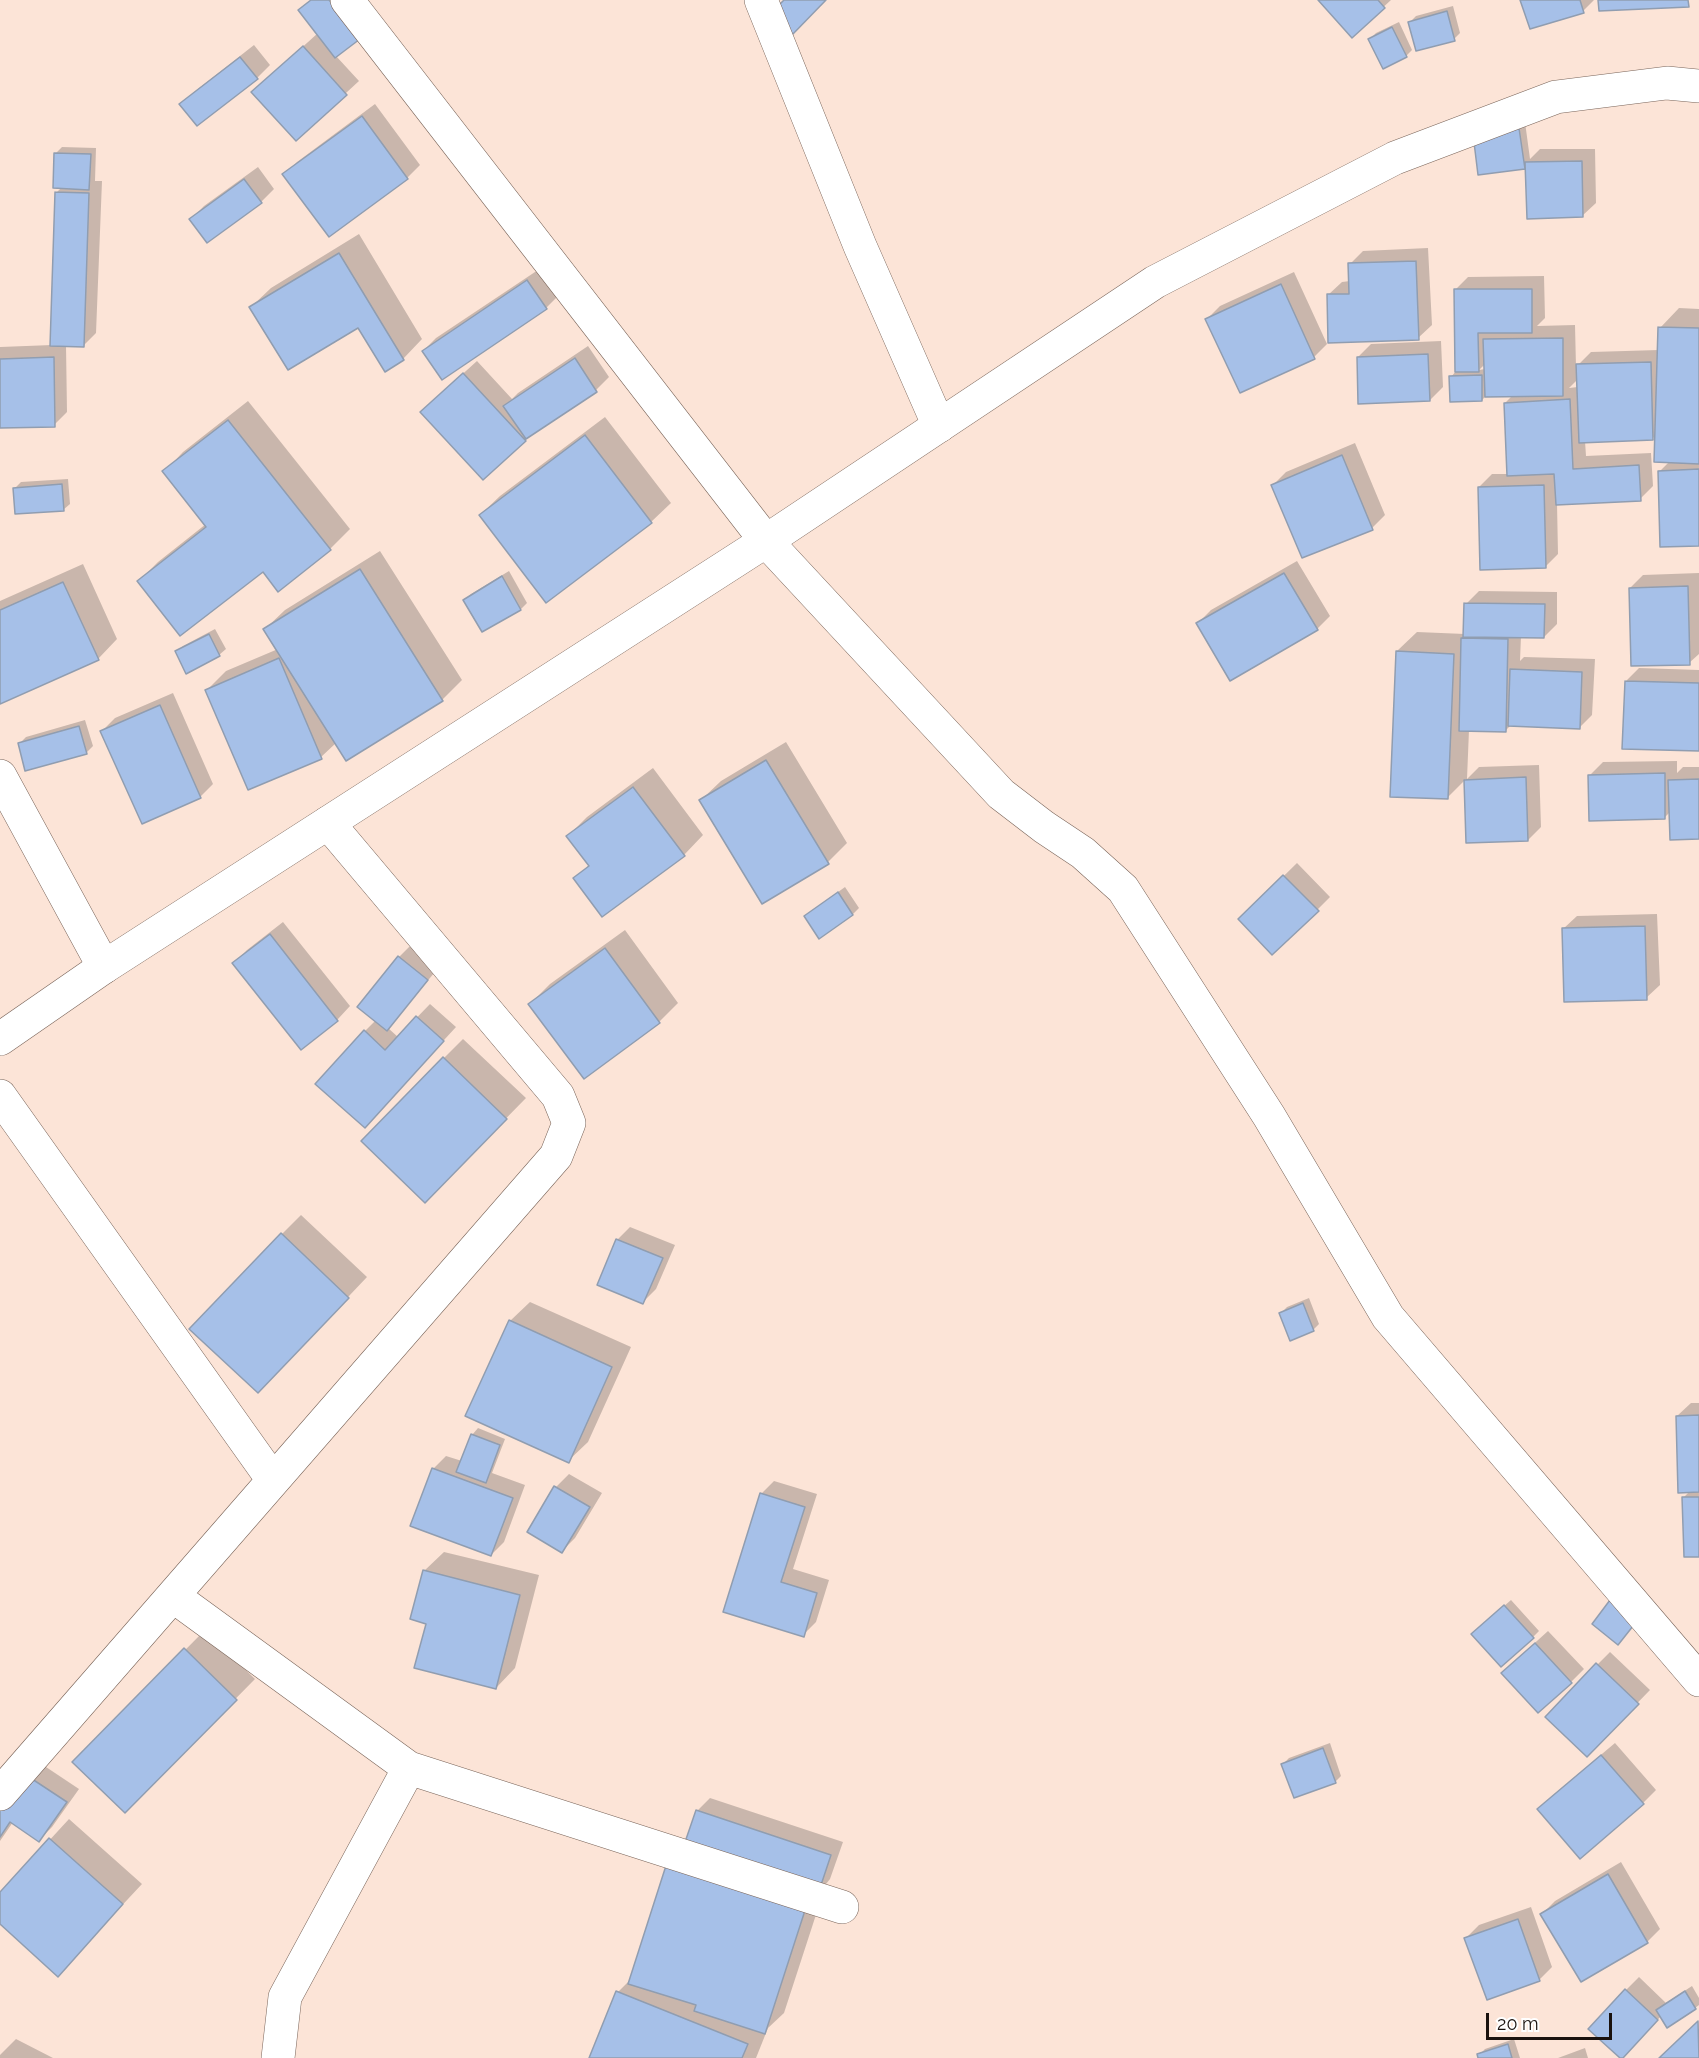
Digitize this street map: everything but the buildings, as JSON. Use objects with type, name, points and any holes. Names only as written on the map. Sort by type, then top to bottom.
[{"type":"street","points":[[347,0],[766,542],[1001,794],[1083,853],[1123,889],[1269,1116],[1388,1317],[1699,1680]]},
{"type":"street","points":[[761,0],[860,246],[939,426]]},
{"type":"street","points":[[0,1039],[104,967],[426,758],[766,542],[1155,282],[1395,158],[1556,97],[1668,83],[1699,86]]},
{"type":"street","points":[[0,776],[104,967]]},
{"type":"street","points":[[0,1794],[556,1156],[568,1123],[558,1096],[328,823]]},
{"type":"street","points":[[0,1096],[273,1480]]},
{"type":"street","points":[[173,1596],[409,1768],[842,1907]]},
{"type":"street","points":[[279,2058],[285,1997],[409,1768]]}]
